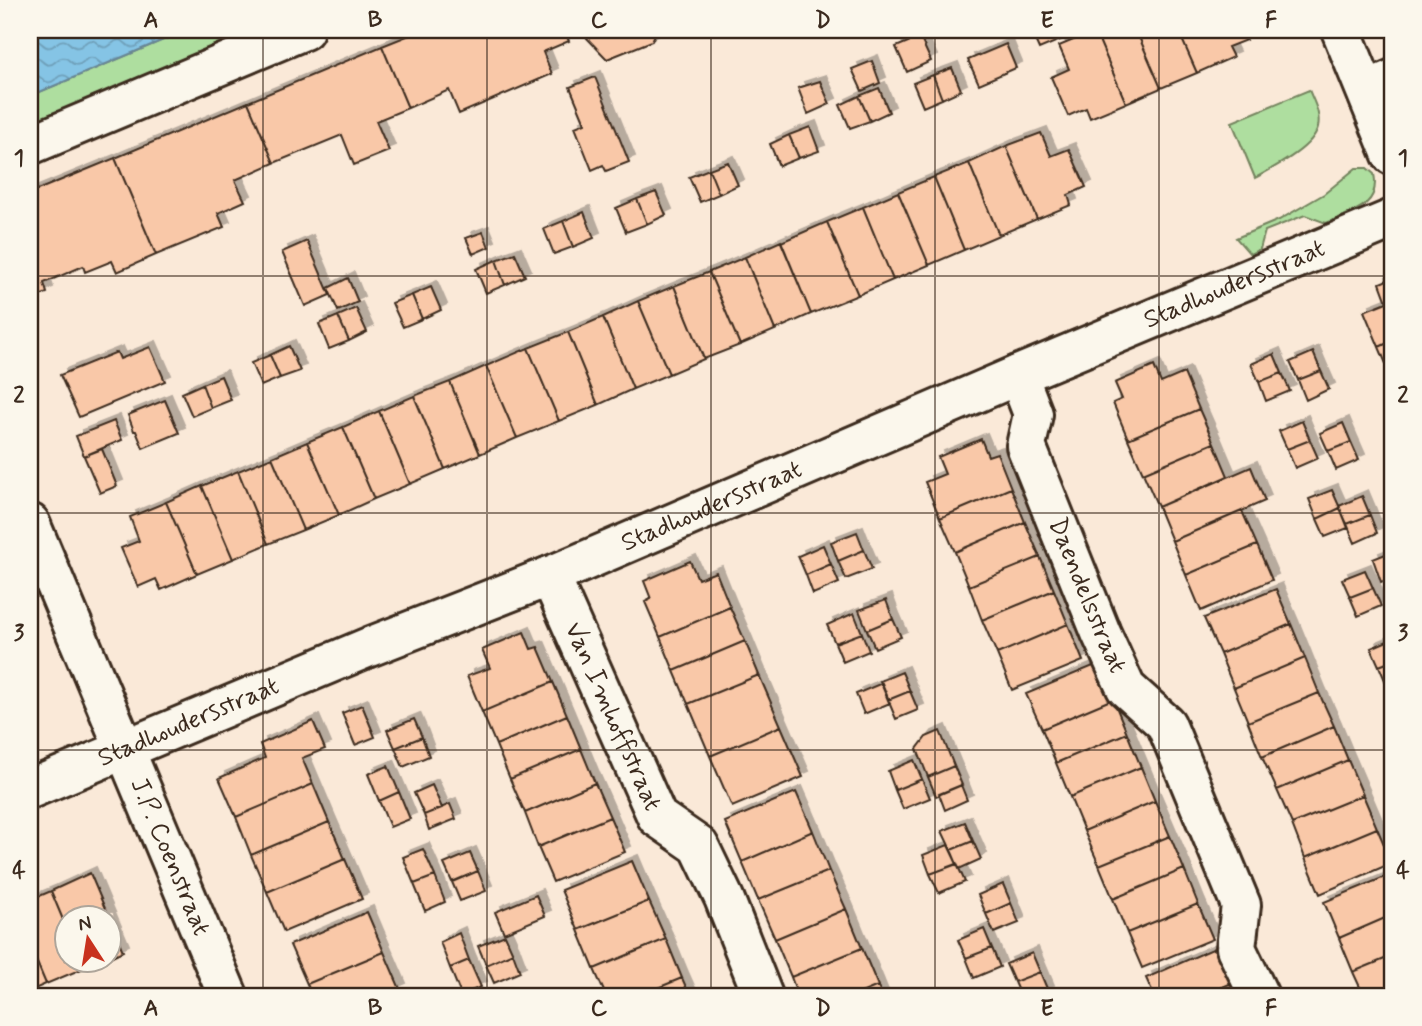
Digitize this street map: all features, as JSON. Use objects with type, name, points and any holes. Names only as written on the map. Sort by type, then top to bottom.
[{"type":"street","points":[[30,145],[304,30]]},
{"type":"street","points":[[1342,30],[1378,79],[1392,155]]},
{"type":"street","name":"Stadhoudersstraat","points":[[30,789],[369,647],[550,576],[1018,375],[1392,219]]},
{"type":"street","name":"Daendelsstraat","points":[[1018,375],[1033,414],[1026,446],[1101,633],[1126,688],[1166,724],[1241,905],[1236,948],[1259,996]]},
{"type":"street","name":"J.P. Coenstraat","points":[[30,523],[229,996]]},
{"type":"street","name":"Van Imhoffstraat","points":[[550,576],[657,817],[699,846],[763,996]]},
{"type":"green space","points":[[187,30],[262,30],[30,127],[30,96]]},
{"type":"green space","points":[[1309,90],[1319,117],[1315,135],[1301,150],[1255,178],[1232,122]]},
{"type":"green space","points":[[1356,168],[1367,168],[1374,174],[1373,194],[1362,207],[1326,223],[1305,215],[1265,231],[1260,249],[1250,254],[1236,238],[1279,220],[1324,194]]},
{"type":"water","points":[[30,30],[187,30],[30,96]]},
{"type":"building","points":[[422,30],[564,30],[569,41],[543,52],[552,74],[459,114],[449,90],[408,108],[382,46]]},
{"type":"building","points":[[581,30],[657,30],[652,41],[607,59]]},
{"type":"building","points":[[1061,30],[1065,38],[1039,49],[1032,33]]},
{"type":"building","points":[[1136,30],[1161,88],[1126,103],[1095,31]]},
{"type":"building","points":[[1136,30],[1178,30],[1197,73],[1161,88]]},
{"type":"building","points":[[1178,30],[1242,30],[1246,40],[1228,47],[1233,57],[1197,73]]},
{"type":"building","points":[[1095,31],[1126,103],[1090,118],[1086,108],[1068,116],[1051,77],[1069,69],[1059,46]]},
{"type":"building","points":[[920,37],[931,61],[907,72],[896,47]]},
{"type":"building","points":[[1006,44],[1016,68],[979,84],[968,60]]},
{"type":"building","points":[[382,46],[408,108],[376,121],[389,151],[354,165],[342,135],[274,163],[248,102]]},
{"type":"building","points":[[872,61],[880,83],[862,91],[852,69]]},
{"type":"building","points":[[952,68],[961,90],[942,99],[933,75]]},
{"type":"building","points":[[933,75],[942,99],[923,107],[913,83]]},
{"type":"building","points":[[595,77],[629,162],[606,171],[603,165],[592,170],[575,127],[585,123],[570,87]]},
{"type":"building","points":[[820,81],[830,104],[808,114],[798,88]]},
{"type":"building","points":[[879,88],[889,112],[870,121],[859,96]]},
{"type":"building","points":[[859,96],[870,121],[850,128],[840,105]]},
{"type":"building","points":[[248,102],[274,163],[235,180],[245,201],[218,213],[224,227],[156,255],[115,158]]},
{"type":"building","points":[[810,127],[819,151],[799,158],[789,135]]},
{"type":"building","points":[[1041,133],[1051,156],[1069,149],[1086,187],[1068,195],[1071,205],[1037,219],[1006,146]]},
{"type":"building","points":[[789,135],[799,158],[779,166],[770,144]]},
{"type":"building","points":[[1006,146],[1037,219],[999,235],[969,163]]},
{"type":"building","points":[[115,158],[156,255],[117,272],[112,261],[85,272],[83,266],[44,283],[47,293],[30,300],[30,193]]},
{"type":"building","points":[[728,162],[738,185],[719,194],[709,169]]},
{"type":"building","points":[[969,163],[999,235],[964,250],[934,177]]},
{"type":"building","points":[[709,169],[719,194],[700,202],[689,177]]},
{"type":"building","points":[[934,177],[964,250],[929,265],[898,192]]},
{"type":"building","points":[[656,192],[666,215],[647,224],[637,199]]},
{"type":"building","points":[[898,192],[929,265],[893,280],[863,207]]},
{"type":"building","points":[[637,199],[647,224],[626,232],[616,208]]},
{"type":"building","points":[[863,207],[893,280],[858,295],[827,222]]},
{"type":"building","points":[[584,212],[594,238],[573,247],[563,221]]},
{"type":"building","points":[[563,221],[573,247],[554,254],[544,229]]},
{"type":"building","points":[[827,222],[858,295],[811,314],[781,242]]},
{"type":"building","points":[[483,232],[489,247],[473,254],[466,238]]},
{"type":"building","points":[[307,241],[330,295],[305,306],[282,252]]},
{"type":"building","points":[[781,241],[811,314],[775,330],[745,257]]},
{"type":"building","points":[[515,253],[525,276],[505,285],[496,260]]},
{"type":"building","points":[[745,257],[775,330],[740,345],[709,272]]},
{"type":"building","points":[[496,260],[505,285],[486,293],[476,269]]},
{"type":"building","points":[[709,272],[740,345],[704,359],[674,286]]},
{"type":"building","points":[[348,278],[358,302],[338,311],[328,288]]},
{"type":"building","points":[[1392,278],[1392,341],[1379,347],[1364,311],[1387,302],[1380,283]]},
{"type":"building","points":[[674,286],[704,359],[669,374],[638,301]]},
{"type":"building","points":[[431,287],[441,310],[422,319],[412,295]]},
{"type":"building","points":[[412,295],[422,319],[403,327],[392,303]]},
{"type":"building","points":[[638,301],[669,374],[633,389],[603,317]]},
{"type":"building","points":[[356,308],[367,332],[349,341],[338,316]]},
{"type":"building","points":[[338,316],[349,341],[329,349],[319,324]]},
{"type":"building","points":[[603,317],[633,389],[598,405],[568,332]]},
{"type":"building","points":[[568,332],[598,405],[559,421],[528,348]]},
{"type":"building","points":[[1392,341],[1392,378],[1379,347]]},
{"type":"building","points":[[289,346],[300,371],[280,378],[270,355]]},
{"type":"building","points":[[150,347],[165,381],[79,417],[60,375],[117,352],[120,359]]},
{"type":"building","points":[[528,348],[559,421],[517,438],[486,366]]},
{"type":"building","points":[[1313,352],[1321,371],[1298,380],[1290,362]]},
{"type":"building","points":[[1274,354],[1282,373],[1259,382],[1251,364]]},
{"type":"building","points":[[270,355],[280,378],[261,386],[251,363]]},
{"type":"building","points":[[486,366],[517,438],[480,454],[450,382]]},
{"type":"building","points":[[1154,366],[1161,383],[1184,373],[1199,409],[1128,439],[1113,403],[1122,399],[1115,383]]},
{"type":"building","points":[[1321,371],[1329,389],[1306,400],[1298,380]]},
{"type":"building","points":[[1282,373],[1290,391],[1266,401],[1259,382]]},
{"type":"building","points":[[221,376],[231,400],[211,408],[202,384]]},
{"type":"building","points":[[450,382],[480,454],[445,469],[414,396]]},
{"type":"building","points":[[202,384],[211,408],[192,416],[182,393]]},
{"type":"building","points":[[414,396],[445,469],[410,484],[379,411]]},
{"type":"building","points":[[165,400],[179,433],[143,448],[128,415]]},
{"type":"building","points":[[1199,409],[1214,443],[1143,473],[1128,439]]},
{"type":"building","points":[[379,411],[410,484],[374,499],[343,427]]},
{"type":"building","points":[[114,421],[122,440],[84,456],[76,436]]},
{"type":"building","points":[[1302,421],[1310,440],[1287,449],[1279,431]]},
{"type":"building","points":[[1343,423],[1351,442],[1328,451],[1320,433]]},
{"type":"building","points":[[343,427],[374,499],[339,515],[307,442]]},
{"type":"building","points":[[981,439],[988,456],[997,453],[1011,488],[940,518],[925,482],[945,474],[938,457]]},
{"type":"building","points":[[1310,440],[1318,458],[1295,468],[1287,449]]},
{"type":"building","points":[[307,442],[339,515],[303,530],[272,457]]},
{"type":"building","points":[[1351,442],[1359,460],[1336,470],[1328,451]]},
{"type":"building","points":[[1214,443],[1228,476],[1158,507],[1143,473]]},
{"type":"building","points":[[102,449],[117,486],[100,493],[84,456]]},
{"type":"building","points":[[272,457],[303,530],[268,544],[238,471]]},
{"type":"building","points":[[1251,467],[1265,501],[1172,541],[1158,507]]},
{"type":"building","points":[[238,471],[268,544],[233,559],[202,486]]},
{"type":"building","points":[[202,486],[233,559],[197,574],[166,502]]},
{"type":"building","points":[[1011,488],[1025,522],[955,552],[940,518]]},
{"type":"building","points":[[1332,490],[1340,508],[1317,519],[1309,499]]},
{"type":"building","points":[[1362,496],[1370,515],[1347,524],[1339,506]]},
{"type":"building","points":[[166,502],[197,574],[161,590],[156,579],[138,587],[121,548],[139,541],[130,517]]},
{"type":"building","points":[[1340,508],[1348,528],[1325,537],[1317,519]]},
{"type":"building","points":[[1242,511],[1257,545],[1186,575],[1172,541]]},
{"type":"building","points":[[1370,515],[1377,533],[1355,543],[1347,524]]},
{"type":"building","points":[[1025,522],[1040,557],[969,586],[955,552]]},
{"type":"building","points":[[857,532],[864,550],[838,561],[831,542]]},
{"type":"building","points":[[823,545],[831,564],[806,575],[798,556]]},
{"type":"building","points":[[1257,545],[1272,580],[1201,611],[1186,575]]},
{"type":"building","points":[[864,550],[872,569],[846,579],[838,561]]},
{"type":"building","points":[[1388,553],[1392,562],[1392,578],[1381,582],[1373,559]]},
{"type":"building","points":[[1040,557],[1054,590],[982,620],[969,586]]},
{"type":"building","points":[[690,561],[698,579],[716,572],[730,607],[660,637],[645,602],[651,599],[644,581]]},
{"type":"building","points":[[831,564],[839,583],[813,594],[806,575]]},
{"type":"building","points":[[1365,570],[1373,588],[1350,597],[1342,579]]},
{"type":"building","points":[[1373,588],[1381,606],[1358,616],[1350,597]]},
{"type":"building","points":[[1276,589],[1291,624],[1220,654],[1204,618]]},
{"type":"building","points":[[1054,590],[1068,624],[997,654],[982,620]]},
{"type":"building","points":[[886,600],[893,619],[867,630],[859,610]]},
{"type":"building","points":[[730,607],[745,641],[674,671],[660,637]]},
{"type":"building","points":[[854,613],[862,633],[835,643],[827,625]]},
{"type":"building","points":[[893,619],[901,637],[875,648],[867,630]]},
{"type":"building","points":[[1068,624],[1083,661],[1012,690],[997,654]]},
{"type":"building","points":[[1291,624],[1305,658],[1234,688],[1220,654]]},
{"type":"building","points":[[524,632],[531,649],[538,647],[553,682],[482,712],[467,676],[490,668],[482,650]]},
{"type":"building","points":[[862,633],[869,651],[843,662],[835,643]]},
{"type":"building","points":[[1392,639],[1392,661],[1379,666],[1371,648]]},
{"type":"building","points":[[745,641],[759,675],[688,704],[674,671]]},
{"type":"building","points":[[1305,658],[1319,693],[1248,722],[1234,688]]},
{"type":"building","points":[[1392,661],[1392,682],[1387,685],[1379,666]]},
{"type":"building","points":[[1098,664],[1113,699],[1042,729],[1026,694]]},
{"type":"building","points":[[902,672],[910,691],[888,700],[880,681]]},
{"type":"building","points":[[759,675],[781,726],[710,756],[688,704]]},
{"type":"building","points":[[553,682],[567,715],[496,745],[482,712]]},
{"type":"building","points":[[882,683],[890,703],[864,714],[856,694]]},
{"type":"building","points":[[910,691],[918,710],[896,719],[888,700]]},
{"type":"building","points":[[1319,693],[1334,726],[1262,757],[1248,722]]},
{"type":"building","points":[[1113,699],[1127,733],[1056,763],[1042,729]]},
{"type":"building","points":[[362,705],[375,737],[355,745],[342,713]]},
{"type":"building","points":[[567,715],[581,749],[510,779],[496,745]]},
{"type":"building","points":[[414,719],[422,737],[395,748],[387,730]]},
{"type":"building","points":[[313,721],[325,749],[302,758],[313,784],[236,817],[219,778],[265,758],[260,744]]},
{"type":"building","points":[[781,726],[803,777],[732,807],[710,756]]},
{"type":"building","points":[[1334,726],[1348,760],[1277,790],[1262,757]]},
{"type":"building","points":[[940,731],[954,766],[928,777],[917,749],[926,737]]},
{"type":"building","points":[[1127,733],[1141,767],[1070,797],[1056,763]]},
{"type":"building","points":[[422,737],[429,756],[403,767],[395,748]]},
{"type":"building","points":[[581,749],[595,783],[525,813],[510,779]]},
{"type":"building","points":[[914,760],[922,779],[895,790],[888,771]]},
{"type":"building","points":[[1348,760],[1363,795],[1292,824],[1277,790]]},
{"type":"building","points":[[388,766],[399,792],[379,801],[368,774]]},
{"type":"building","points":[[954,766],[962,785],[936,796],[928,777]]},
{"type":"building","points":[[1141,767],[1155,801],[1084,831],[1070,797]]},
{"type":"building","points":[[922,779],[930,798],[903,809],[895,790]]},
{"type":"building","points":[[595,783],[610,817],[538,847],[525,813]]},
{"type":"building","points":[[313,784],[329,822],[251,855],[236,817]]},
{"type":"building","points":[[432,785],[442,808],[424,815],[414,793]]},
{"type":"building","points":[[961,785],[967,800],[945,810],[939,794]]},
{"type":"building","points":[[399,792],[410,819],[390,827],[379,801]]},
{"type":"building","points":[[796,792],[813,831],[742,862],[725,822]]},
{"type":"building","points":[[1363,795],[1377,828],[1305,858],[1292,824]]},
{"type":"building","points":[[1155,801],[1170,836],[1099,865],[1084,831]]},
{"type":"building","points":[[450,804],[456,819],[429,830],[424,815]]},
{"type":"building","points":[[610,817],[625,852],[553,882],[538,847]]},
{"type":"building","points":[[329,822],[345,859],[267,892],[251,855]]},
{"type":"building","points":[[965,822],[973,841],[951,850],[942,831]]},
{"type":"building","points":[[1377,828],[1392,863],[1320,894],[1305,858]]},
{"type":"building","points":[[813,831],[829,871],[758,900],[742,862]]},
{"type":"building","points":[[1170,836],[1184,869],[1113,899],[1099,865]]},
{"type":"building","points":[[973,841],[981,859],[959,869],[951,850]]},
{"type":"building","points":[[948,845],[957,864],[930,874],[923,855]]},
{"type":"building","points":[[423,849],[435,876],[414,884],[403,857]]},
{"type":"building","points":[[470,853],[478,871],[452,882],[444,864]]},
{"type":"building","points":[[345,859],[362,899],[284,932],[267,892]]},
{"type":"building","points":[[632,861],[649,901],[578,930],[561,890]]},
{"type":"building","points":[[957,864],[965,882],[939,893],[930,874]]},
{"type":"building","points":[[1184,869],[1198,904],[1127,933],[1113,899]]},
{"type":"building","points":[[478,871],[486,891],[460,901],[452,882]]},
{"type":"building","points":[[829,871],[846,909],[775,939],[758,900]]},
{"type":"building","points":[[90,873],[103,904],[56,904],[51,891]]},
{"type":"building","points":[[1392,874],[1392,915],[1339,938],[1324,902]]},
{"type":"building","points":[[435,876],[445,902],[425,911],[414,884]]},
{"type":"building","points":[[1003,884],[1011,903],[986,914],[978,895]]},
{"type":"building","points":[[51,891],[56,904],[52,904],[52,974],[70,974],[46,984],[30,946],[30,900]]},
{"type":"building","points":[[536,895],[545,916],[504,933],[495,912]]},
{"type":"building","points":[[649,901],[666,939],[594,969],[578,930]]},
{"type":"building","points":[[1011,903],[1019,923],[994,933],[986,914]]},
{"type":"building","points":[[1198,904],[1213,939],[1142,968],[1127,933]]},
{"type":"building","points":[[846,909],[862,948],[791,977],[775,939]]},
{"type":"building","points":[[367,912],[384,952],[307,984],[290,945]]},
{"type":"building","points":[[1392,915],[1392,956],[1353,972],[1339,938]]},
{"type":"building","points":[[984,929],[992,948],[966,958],[958,940]]},
{"type":"building","points":[[459,933],[469,960],[450,968],[440,942]]},
{"type":"building","points":[[505,935],[513,953],[486,965],[478,946]]},
{"type":"building","points":[[666,939],[682,978],[638,996],[606,996],[594,969]]},
{"type":"building","points":[[30,946],[46,984],[30,991]]},
{"type":"building","points":[[1217,947],[1232,983],[1201,996],[1154,996],[1146,978]]},
{"type":"building","points":[[862,948],[878,986],[854,996],[798,996],[791,977]]},
{"type":"building","points":[[992,948],[1000,967],[974,978],[966,958]]},
{"type":"building","points":[[384,952],[400,989],[384,996],[312,996],[307,984]]},
{"type":"building","points":[[513,953],[520,972],[494,983],[486,965]]},
{"type":"building","points":[[1032,953],[1040,972],[1014,982],[1006,964]]},
{"type":"building","points":[[1392,956],[1392,995],[1364,996],[1353,972]]},
{"type":"building","points":[[469,960],[481,987],[461,995],[450,968]]},
{"type":"building","points":[[1040,972],[1048,991],[1035,996],[1020,996],[1014,982]]},
{"type":"building","points":[[682,978],[690,996],[638,996]]},
{"type":"building","points":[[1232,983],[1238,996],[1201,996]]},
{"type":"building","points":[[878,986],[882,996],[854,996]]}]
